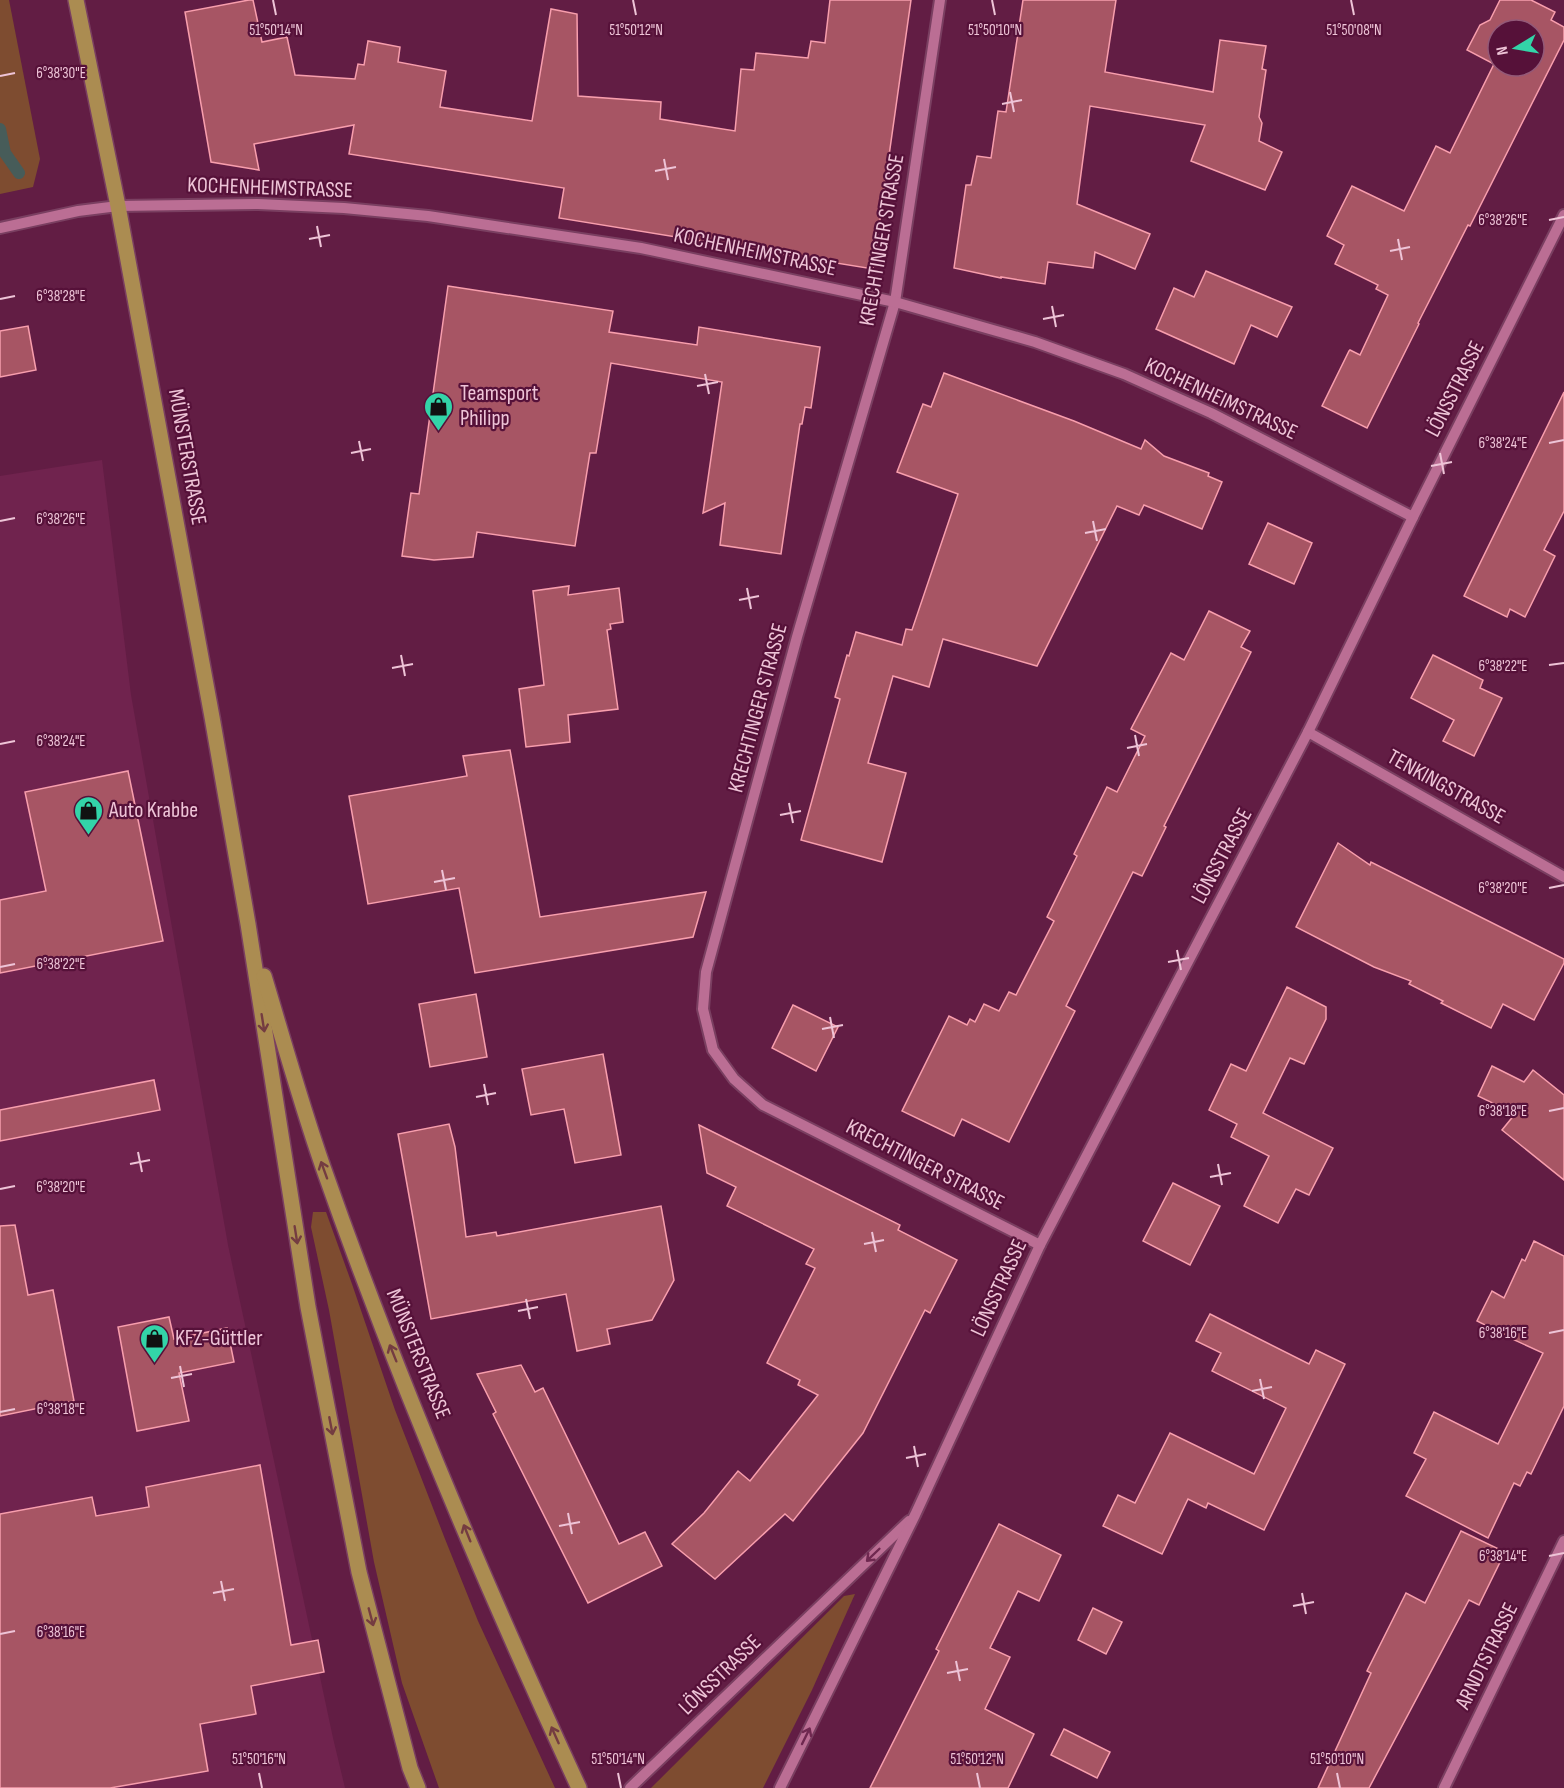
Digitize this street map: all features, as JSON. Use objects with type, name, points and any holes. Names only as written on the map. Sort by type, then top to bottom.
[{"type":"main road","name":"MÜNSTERSTRASSE","points":[[76,0],[118,206],[248,924],[308,1307],[357,1561],[410,1768],[418,1788]]},
{"type":"main road","name":"MÜNSTERSTRASSE","points":[[248,924],[322,1165],[391,1349],[489,1587],[579,1788]]},
{"type":"street","name":"KRECHTINGER STRASSE","points":[[940,0],[895,302],[784,683],[706,972],[703,1009],[713,1050],[734,1079],[763,1105],[1040,1245]]},
{"type":"street","name":"KOCHENHEIMSTRASSE","points":[[0,228],[78,211],[118,206],[258,204],[344,208],[428,216],[641,248],[895,302],[1035,342],[1124,374],[1212,413],[1413,517]]},
{"type":"street","name":"LÖNSSTRASSE","points":[[780,1788],[915,1515],[1040,1245],[1308,732],[1564,215]]},
{"type":"street","name":"TENKINGSTRASSE","points":[[1308,732],[1564,877]]},
{"type":"street","name":"LÖNSSTRASSE","points":[[630,1788],[915,1515]]},
{"type":"street","name":"ARNDTSTRASSE","points":[[1444,1788],[1564,1541]]},
{"type":"shaded area","points":[[0,0],[9,0],[40,159],[33,187],[0,194]]},
{"type":"shaded area","points":[[102,460],[131,695],[228,1245],[345,1788],[0,1788],[0,476]]},
{"type":"shaded area","points":[[313,1212],[326,1212],[395,1410],[445,1539],[478,1621],[555,1788],[439,1788],[402,1683],[374,1562],[329,1310],[311,1227]]},
{"type":"shaded area","points":[[855,1594],[812,1690],[763,1788],[651,1788],[844,1596]]},
{"type":"building","points":[[253,0],[262,42],[287,37],[295,75],[355,79],[358,64],[364,65],[368,41],[400,47],[398,62],[446,71],[440,107],[532,121],[551,9],[577,14],[578,96],[661,102],[660,119],[735,131],[741,69],[754,70],[756,53],[808,58],[811,41],[825,43],[830,0],[911,0],[873,269],[559,218],[564,188],[349,154],[354,125],[254,144],[259,170],[211,162],[185,12]]},
{"type":"building","points":[[1023,0],[1116,0],[1105,72],[1213,92],[1220,40],[1266,46],[1262,69],[1266,70],[1259,117],[1262,123],[1259,141],[1282,152],[1265,190],[1191,161],[1205,125],[1090,106],[1077,204],[1150,234],[1135,269],[1095,252],[1093,268],[1048,262],[1045,284],[954,268],[966,185],[971,185],[977,156],[991,158],[998,111],[1006,112]]},
{"type":"building","points":[[1500,0],[1531,0],[1555,12],[1551,20],[1564,27],[1564,40],[1546,76],[1546,18],[1491,18]]},
{"type":"building","points":[[1486,22],[1486,60],[1467,50],[1480,25]]},
{"type":"building","points":[[1487,78],[1545,78],[1418,323],[1367,428],[1322,406],[1349,351],[1360,355],[1388,295],[1376,289],[1378,285],[1335,264],[1344,245],[1327,236],[1352,186],[1404,211],[1436,146],[1450,153]]},
{"type":"building","points":[[1206,271],[1292,307],[1277,337],[1251,325],[1234,364],[1156,329],[1174,288],[1194,297]]},
{"type":"building","points":[[448,286],[613,311],[609,332],[697,345],[699,327],[820,347],[811,408],[805,407],[802,424],[800,424],[781,554],[720,545],[725,503],[703,513],[722,382],[611,363],[596,453],[590,453],[575,546],[477,532],[473,557],[434,560],[402,556],[411,493],[419,494]]},
{"type":"building","points":[[28,326],[36,370],[0,377],[0,331]]},
{"type":"building","points":[[944,373],[1074,421],[1141,449],[1145,440],[1164,456],[1209,473],[1208,476],[1222,482],[1202,529],[1144,505],[1139,515],[1117,506],[1037,666],[943,639],[929,687],[893,676],[868,763],[906,773],[882,862],[801,840],[840,699],[835,697],[856,632],[902,645],[906,629],[912,630],[958,494],[897,472],[923,404],[931,407]]},
{"type":"building","points":[[1564,392],[1564,511],[1544,550],[1555,556],[1525,617],[1510,609],[1507,617],[1464,596]]},
{"type":"building","points":[[1268,523],[1312,543],[1294,584],[1249,564]]},
{"type":"building","points":[[569,586],[568,595],[619,588],[623,622],[610,624],[611,629],[607,630],[618,709],[568,715],[570,742],[526,747],[519,689],[544,685],[533,591]]},
{"type":"building","points":[[1209,611],[1250,631],[1241,647],[1251,652],[1164,826],[1166,827],[1142,876],[1133,872],[1066,1006],[1075,1011],[1009,1142],[962,1119],[954,1136],[902,1111],[949,1016],[967,1025],[970,1019],[975,1022],[984,1004],[999,1011],[1009,992],[1016,995],[1054,921],[1047,917],[1077,856],[1074,854],[1107,787],[1117,792],[1145,736],[1131,729],[1171,653],[1184,660]]},
{"type":"building","points":[[1433,655],[1483,680],[1480,688],[1502,698],[1474,756],[1443,741],[1454,720],[1411,698]]},
{"type":"building","points":[[510,750],[540,917],[706,892],[693,937],[475,973],[459,888],[368,904],[349,796],[467,776],[463,756]]},
{"type":"building","name":"Auto Krabbe","points":[[128,771],[163,941],[0,973],[0,900],[46,891],[25,792]]},
{"type":"building","points":[[1338,843],[1370,865],[1371,862],[1564,959],[1534,1020],[1503,1004],[1491,1028],[1441,1003],[1443,1001],[1409,984],[1411,981],[1374,967],[1296,927]]},
{"type":"building","points":[[1287,987],[1326,1007],[1326,1019],[1304,1064],[1290,1058],[1263,1113],[1333,1148],[1309,1195],[1296,1189],[1278,1223],[1244,1206],[1269,1156],[1231,1137],[1237,1124],[1209,1110],[1231,1064],[1246,1071]]},
{"type":"building","points":[[476,994],[487,1057],[430,1067],[419,1004]]},
{"type":"building","points":[[793,1005],[838,1027],[816,1071],[772,1048]]},
{"type":"building","points":[[603,1054],[621,1155],[575,1163],[564,1109],[531,1115],[522,1069]]},
{"type":"building","points":[[1492,1066],[1524,1082],[1533,1070],[1564,1095],[1564,1180],[1502,1130],[1515,1114],[1478,1096]]},
{"type":"building","points":[[154,1080],[160,1110],[0,1141],[0,1110]]},
{"type":"building","points":[[449,1124],[455,1147],[466,1237],[496,1232],[497,1236],[661,1206],[674,1280],[652,1320],[607,1329],[610,1344],[577,1351],[566,1294],[431,1319],[398,1134]]},
{"type":"building","points":[[699,1125],[900,1225],[898,1230],[957,1260],[930,1313],[925,1310],[863,1433],[793,1521],[785,1514],[715,1579],[672,1544],[704,1513],[738,1471],[750,1481],[818,1395],[798,1385],[800,1380],[767,1363],[815,1268],[806,1264],[814,1249],[727,1206],[736,1187],[707,1173]]},
{"type":"building","points":[[1173,1183],[1220,1206],[1190,1265],[1143,1241]]},
{"type":"building","points":[[15,1225],[28,1295],[53,1290],[74,1401],[0,1416],[0,1226]]},
{"type":"building","points":[[1534,1241],[1564,1256],[1564,1406],[1531,1474],[1527,1472],[1520,1486],[1514,1483],[1488,1538],[1406,1496],[1426,1459],[1414,1453],[1434,1412],[1498,1444],[1543,1353],[1477,1321],[1492,1291],[1504,1298],[1522,1259],[1525,1261]]},
{"type":"building","points":[[1210,1314],[1309,1364],[1316,1350],[1345,1364],[1264,1530],[1208,1503],[1206,1508],[1188,1499],[1162,1554],[1103,1526],[1118,1495],[1135,1503],[1170,1433],[1254,1474],[1286,1408],[1212,1371],[1221,1353],[1196,1341]]},
{"type":"building","name":"KFZ-Güttler","points":[[169,1317],[174,1339],[227,1328],[234,1362],[179,1373],[189,1421],[137,1431],[118,1327]]},
{"type":"building","points":[[521,1365],[535,1392],[543,1388],[619,1544],[645,1532],[662,1566],[588,1603],[493,1414],[496,1412],[477,1374]]},
{"type":"building","points":[[260,1465],[291,1645],[318,1640],[324,1672],[251,1686],[256,1714],[200,1724],[208,1771],[110,1788],[0,1788],[0,1514],[92,1497],[96,1516],[149,1507],[146,1487]]},
{"type":"building","points":[[999,1524],[1061,1555],[1039,1601],[1018,1591],[990,1648],[1010,1657],[985,1709],[1034,1734],[1008,1788],[870,1788],[939,1651],[936,1649]]},
{"type":"building","points":[[1461,1531],[1505,1552],[1479,1605],[1469,1600],[1369,1788],[1318,1788],[1371,1673],[1367,1671],[1406,1593],[1425,1603]]},
{"type":"building","points":[[1093,1608],[1122,1622],[1106,1654],[1078,1640]]},
{"type":"building","points":[[1064,1729],[1110,1752],[1097,1778],[1051,1755]]},
{"type":"waterway","points":[[0,129],[5,153],[19,173]]},
{"type":"place","name":"Teamsport Philipp","points":[[439,432]]},
{"type":"place","name":"Auto Krabbe","points":[[88,836]]},
{"type":"place","name":"KFZ-Güttler","points":[[154,1364]]}]
